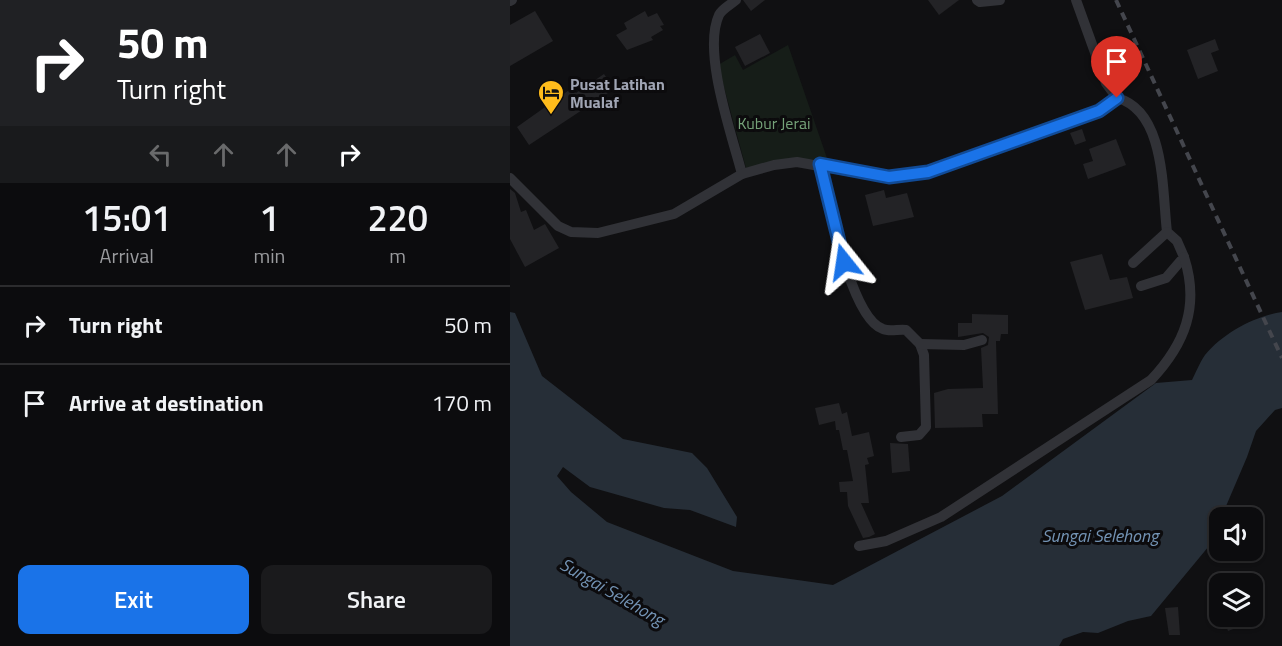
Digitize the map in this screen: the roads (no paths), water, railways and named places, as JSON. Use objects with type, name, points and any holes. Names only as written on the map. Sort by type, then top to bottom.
[{"type":"street","points":[[736,0],[719,15],[714,56],[715,70],[742,174]]},
{"type":"street","points":[[977,0],[980,2],[1000,0]]},
{"type":"street","points":[[859,546],[886,541],[941,517],[1151,380],[1171,359],[1186,327],[1190,274],[1177,241],[1167,232],[1155,137],[1138,109],[1129,101],[1117,98],[1106,83],[1076,0]]},
{"type":"street","points":[[510,178],[558,226],[583,234],[615,230],[674,214],[742,174],[774,165],[797,162],[820,164],[889,177],[928,172],[1099,111],[1117,98]]},
{"type":"street","points":[[820,164],[855,292],[877,325],[882,329],[906,330],[920,344],[924,355],[926,427],[920,435],[901,437]]},
{"type":"street","points":[[1133,263],[1167,232]]},
{"type":"street","points":[[1141,286],[1166,278],[1184,257]]},
{"type":"street","points":[[920,344],[964,345],[982,340]]},
{"type":"water","name":"Sungai Selehong","points":[[510,312],[515,313],[542,376],[623,439],[692,453],[707,468],[737,517],[736,527],[690,510],[664,508],[590,487],[563,467],[557,476],[571,492],[607,522],[733,571],[833,585],[1002,496],[1156,383],[1192,380],[1205,355],[1230,333],[1261,317],[1282,312],[1282,408],[1275,410],[1256,431],[1226,507],[1209,507],[1209,546],[1151,616],[1128,621],[1098,633],[1083,632],[1063,639],[1059,646],[510,646]]},
{"type":"railway","points":[[1116,0],[1282,358]]},
{"type":"place","name":"Pusat Latihan Mualaf","points":[[551,116]]},
{"type":"park label","name":"Kubur Jerai","points":[[774,123]]}]
